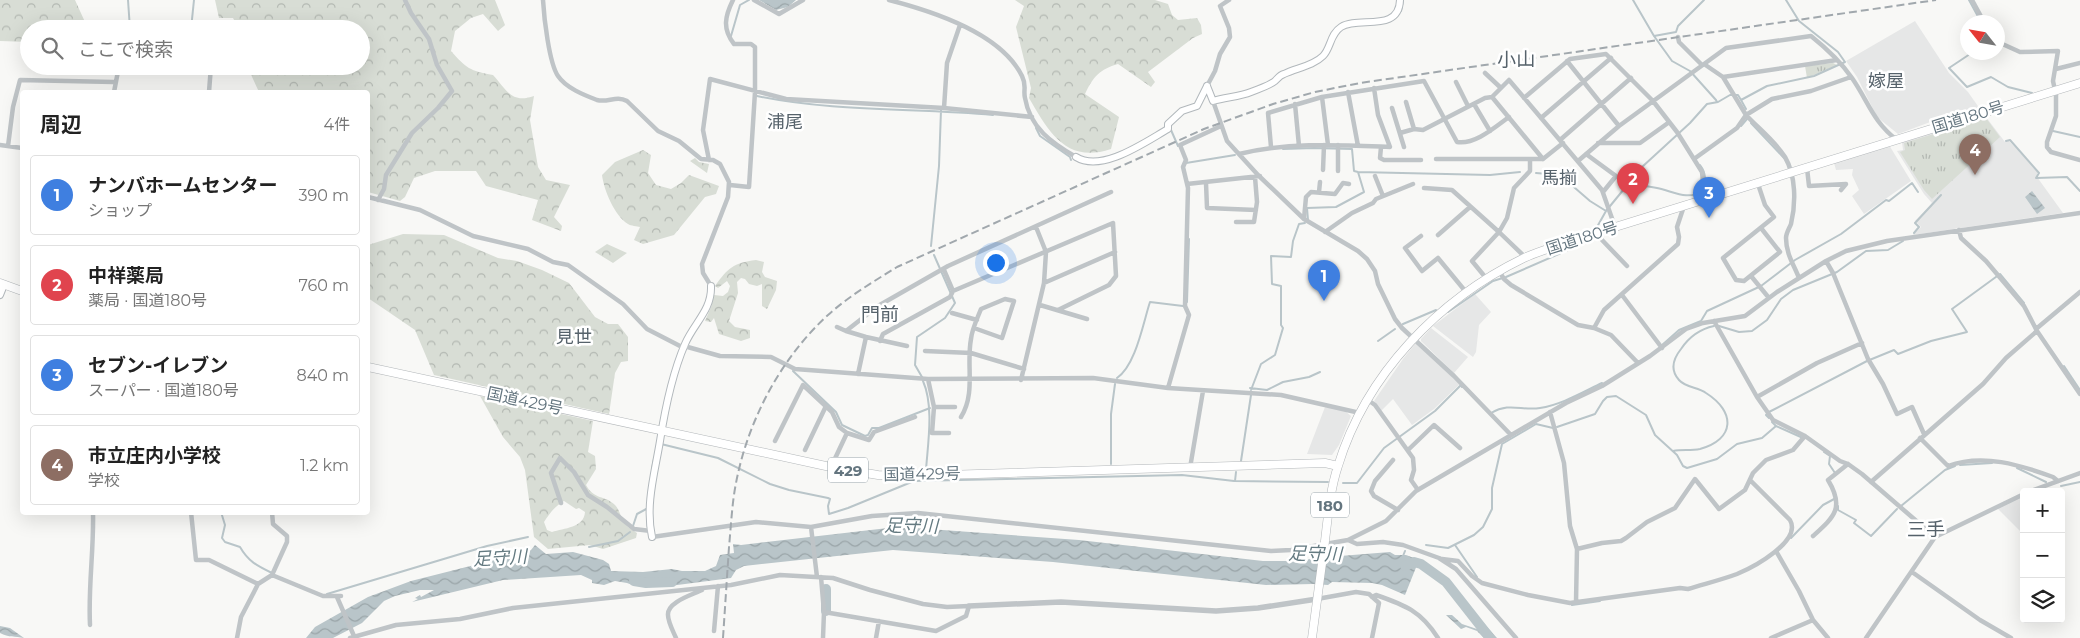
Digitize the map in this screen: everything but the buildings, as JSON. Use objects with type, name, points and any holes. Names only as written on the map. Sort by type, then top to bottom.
[{"type":"highway","name":"国道180号","points":[[1312,638],[1332,493],[1338,466],[1360,414],[1393,362],[1440,312],[1466,292],[1486,278],[1502,276],[1525,257],[1684,206],[1701,196],[1758,184],[2080,83]]},
{"type":"highway","points":[[2,284],[20,289]]},
{"type":"highway","name":"国道429号","points":[[370,367],[831,467],[878,475],[912,476],[1325,463],[1338,466]]},
{"type":"main road","points":[[1207,86],[1213,101],[1250,93],[1273,82],[1282,74],[1320,59],[1339,28],[1350,24],[1383,22],[1391,19],[1397,12],[1400,0]]},
{"type":"main road","points":[[1076,157],[1096,162],[1118,156],[1168,129],[1168,124],[1177,115],[1197,106],[1207,86]]},
{"type":"main road","points":[[0,295],[2,284]]},
{"type":"main road","points":[[651,534],[652,479],[661,431],[684,346],[708,307],[711,286]]},
{"type":"street","points":[[378,200],[384,189],[386,174],[412,133],[438,108],[452,91],[437,65],[429,39],[406,0]]},
{"type":"street","points":[[543,0],[544,17],[554,66],[561,80],[592,98],[602,101],[620,98],[627,101],[658,132],[679,141],[701,159],[720,164],[726,173],[730,186],[725,206],[702,264],[703,273],[711,286]]},
{"type":"street","points":[[730,186],[749,187],[755,92],[754,47],[751,44],[734,44],[726,28],[726,17],[733,0]]},
{"type":"street","points":[[754,0],[779,14],[803,0]]},
{"type":"street","points":[[889,0],[909,5],[960,26],[988,41],[1018,69],[1026,87],[1025,98],[1040,132],[1076,157]]},
{"type":"street","points":[[1207,86],[1215,71],[1220,54],[1230,38],[1229,28],[1220,6],[1229,0]]},
{"type":"street","points":[[1972,0],[1980,15]]},
{"type":"street","points":[[944,108],[947,63],[960,26]]},
{"type":"street","points":[[1578,161],[1619,126],[1726,48],[1811,36],[1852,77],[1876,121],[1897,140]]},
{"type":"street","points":[[1678,37],[1678,42],[1703,65],[1723,77],[1746,115],[1785,157],[1794,185],[1793,213],[1786,236],[1792,263],[1799,278]]},
{"type":"street","points":[[2005,45],[2020,52],[2058,51],[2053,81],[2056,116],[2047,146],[2051,152],[2080,160]]},
{"type":"street","points":[[1524,98],[1567,61],[1606,54],[1653,101],[1668,123],[1678,133],[1702,172],[1701,196]]},
{"type":"street","points":[[1541,118],[1611,58]]},
{"type":"street","points":[[1567,61],[1619,126]]},
{"type":"street","points":[[1723,77],[1839,63]]},
{"type":"street","points":[[2056,69],[2080,64]]},
{"type":"street","points":[[1485,73],[1501,88]]},
{"type":"street","points":[[114,90],[116,75]]},
{"type":"street","points":[[210,90],[211,75]]},
{"type":"street","points":[[1694,159],[1737,128],[1746,115],[1772,100],[1811,91],[1852,77]]},
{"type":"street","points":[[1436,160],[1543,159],[1631,78]]},
{"type":"street","points":[[709,160],[703,130],[710,79],[755,92],[804,101],[944,108],[1032,117]]},
{"type":"street","points":[[8,146],[20,80],[114,82]]},
{"type":"street","points":[[1400,133],[1414,129],[1423,130],[1468,106],[1485,98],[1492,97],[1509,80],[1602,192],[1615,227]]},
{"type":"street","points":[[1271,147],[1268,113],[1322,97],[1424,81],[1457,142],[1466,143],[1509,117]]},
{"type":"street","points":[[1456,82],[1468,106]]},
{"type":"street","points":[[1239,154],[1271,147],[1390,147],[1378,114],[1374,88]]},
{"type":"street","points":[[1348,92],[1358,146]]},
{"type":"street","points":[[1322,97],[1325,146],[1323,170]]},
{"type":"street","points":[[1492,97],[1543,159]]},
{"type":"street","points":[[1213,101],[1227,141],[1258,177],[1304,218],[1367,258],[1375,271],[1378,284],[1402,328],[1491,413],[1511,435]]},
{"type":"street","points":[[1406,102],[1414,129]]},
{"type":"street","points":[[1295,104],[1299,146]]},
{"type":"street","points":[[1474,104],[1490,130]]},
{"type":"street","points":[[1392,108],[1404,147]]},
{"type":"street","points":[[1598,143],[1640,143],[1668,123]]},
{"type":"street","points":[[1168,388],[1189,315],[1185,306],[1188,184],[1183,167],[1186,161],[1180,145],[1221,126]]},
{"type":"street","points":[[0,145],[20,148]]},
{"type":"street","points":[[1381,147],[1380,158],[1384,160],[1420,160]]},
{"type":"street","points":[[1338,148],[1338,171]]},
{"type":"street","points":[[1586,154],[1616,176],[1602,192]]},
{"type":"street","points":[[1486,278],[1472,262],[1500,232],[1507,218],[1514,188],[1530,171],[1530,159]]},
{"type":"street","points":[[1807,168],[1809,186],[1846,184],[1841,190]]},
{"type":"street","points":[[1375,176],[1383,196]]},
{"type":"street","points":[[1188,184],[1258,177]]},
{"type":"street","points":[[1236,222],[1254,222],[1258,177]]},
{"type":"street","points":[[1319,192],[1320,182]]},
{"type":"street","points":[[1206,183],[1207,208],[1256,210]]},
{"type":"street","points":[[1304,218],[1306,197],[1311,192],[1335,194],[1343,184],[1349,184]]},
{"type":"street","points":[[1325,232],[1352,213],[1383,196],[1413,184]]},
{"type":"street","points":[[1758,184],[1765,205],[1774,217],[1723,258],[1736,280],[1744,281],[1780,252],[1761,228]]},
{"type":"street","points":[[1424,188],[1452,190],[1500,232],[1525,257]]},
{"type":"street","points":[[846,331],[878,306],[948,266],[1111,192]]},
{"type":"street","points":[[370,198],[420,210],[473,236],[528,249],[553,262],[568,265],[623,304],[647,329],[680,346],[720,356],[771,357],[795,369],[928,379],[1021,380],[1092,378],[1168,388],[1281,395],[1360,414]]},
{"type":"street","points":[[1594,328],[1604,310],[1678,244],[1677,227],[1684,206]]},
{"type":"street","points":[[1438,235],[1470,207]]},
{"type":"street","points":[[561,502],[551,473],[560,458],[574,472],[588,495],[634,528],[651,534],[756,522],[811,528],[872,516],[918,513],[1271,551],[1324,549],[1380,525],[1418,490],[1550,412],[1602,386],[1686,329],[1716,325],[1745,316],[1799,278],[1846,251],[1866,245],[1960,230],[2080,214]]},
{"type":"street","points":[[880,341],[883,334],[952,293],[1113,223],[1116,276],[1109,285],[1058,310]]},
{"type":"street","points":[[1021,380],[1044,283],[1046,252],[1036,227]]},
{"type":"street","points":[[1960,230],[1961,238],[1999,275],[2024,306],[2080,394]]},
{"type":"street","points":[[1598,233],[1602,240],[1627,266]]},
{"type":"street","points":[[1421,236],[1405,248],[1422,271],[1438,258],[1466,292]]},
{"type":"street","points":[[1044,283],[1115,252]]},
{"type":"street","points":[[1826,261],[1834,273],[1869,360],[1897,414],[1912,407],[1924,434]]},
{"type":"street","points":[[942,271],[952,293]]},
{"type":"street","points":[[1502,276],[1578,325],[1594,328],[1611,335],[1637,362]]},
{"type":"street","points":[[1751,276],[1769,298]]},
{"type":"street","points":[[1871,482],[1983,384],[2006,358],[2080,292]]},
{"type":"street","points":[[1622,295],[1660,347]]},
{"type":"street","points":[[961,417],[966,409],[971,379],[971,340],[974,328],[981,309],[1005,298],[1014,302],[1002,338],[974,328]]},
{"type":"street","points":[[1040,305],[1087,319]]},
{"type":"street","points":[[952,313],[977,320]]},
{"type":"street","points":[[1716,325],[1757,397],[1776,422],[1848,464],[1934,537]]},
{"type":"street","points":[[836,327],[880,341],[907,346]]},
{"type":"street","points":[[858,374],[866,337]]},
{"type":"street","points":[[1757,397],[1817,363],[1862,342]]},
{"type":"street","points":[[925,350],[971,353],[1024,369]]},
{"type":"street","points":[[928,379],[934,407],[932,433],[949,433]]},
{"type":"street","points":[[775,440],[803,385],[832,412],[839,427],[847,433],[869,440],[874,432],[915,417]]},
{"type":"street","points":[[1190,468],[1203,391]]},
{"type":"street","points":[[1368,400],[1374,405],[1397,438],[1408,450],[1414,465],[1411,480],[1418,490]]},
{"type":"street","points":[[805,450],[826,406]]},
{"type":"street","points":[[934,407],[955,407]]},
{"type":"street","points":[[1550,412],[1564,463],[1570,526],[1577,549],[1576,602]]},
{"type":"street","points":[[1408,450],[1434,425],[1460,448]]},
{"type":"street","points":[[831,467],[847,433]]},
{"type":"street","points":[[1577,549],[1602,542],[1621,541],[1647,522],[1675,508],[1696,479],[1719,508],[1741,494],[1754,473],[1766,460],[1793,450],[1804,437]]},
{"type":"street","points":[[1920,438],[1948,466],[1960,462],[2001,462],[2043,473],[2058,481]]},
{"type":"street","points":[[1393,460],[1375,481],[1371,491],[1374,496],[1398,510]]},
{"type":"street","points":[[1813,536],[1835,514],[1837,508],[1836,498],[1828,480],[1848,464]]},
{"type":"street","points":[[2039,488],[2080,473]]},
{"type":"street","points":[[1440,559],[1458,560],[1472,576],[1482,583],[1528,595],[1570,603],[1632,593],[1680,588],[1688,589],[1738,573],[1777,552],[1790,536],[1792,525],[1775,504],[1750,480]]},
{"type":"street","points":[[1866,638],[1934,537],[2020,496]]},
{"type":"street","points":[[90,625],[90,592],[94,544],[93,515]]},
{"type":"street","points":[[191,515],[196,560],[209,560],[258,584]]},
{"type":"street","points":[[237,638],[241,617],[258,584],[273,574],[287,539],[285,534],[274,526],[272,515]]},
{"type":"street","points":[[811,528],[816,571],[819,577],[824,612],[823,638]]},
{"type":"street","points":[[1348,540],[1357,544],[1397,543],[1440,559],[1459,572],[1516,638]]},
{"type":"street","points":[[1777,552],[1813,620],[1828,638]]},
{"type":"street","points":[[1912,572],[1975,616],[2011,638]]},
{"type":"street","points":[[273,574],[323,596],[339,598],[352,636],[360,636],[389,626],[460,620],[513,608],[704,588],[780,575],[839,579],[870,590],[923,604],[947,607],[1061,602],[1216,611],[1258,608],[1318,596],[1356,592],[1372,596],[1376,595],[1403,604],[1422,616],[1438,638]]},
{"type":"street","points":[[714,631],[718,586]]},
{"type":"street","points":[[676,638],[668,615],[669,609],[672,605],[704,588]]},
{"type":"street","points":[[1372,596],[1379,603],[1372,638]]},
{"type":"street","points":[[824,612],[936,631],[966,616],[969,606]]},
{"type":"street","points":[[1772,638],[1813,620]]},
{"type":"street","points":[[876,638],[879,621]]},
{"type":"street","points":[[936,631],[936,638]]},
{"type":"shaded area","points":[[1915,21],[1949,73],[1968,92],[1980,109],[1933,121],[1898,134],[1877,117],[1857,77],[1846,61]]},
{"type":"shaded area","points":[[1986,117],[2005,142],[2009,141],[2037,171],[2037,177],[2063,213],[1913,235],[1921,227],[1915,221],[1932,203],[1924,194],[1897,151],[1903,150],[1902,142]]},
{"type":"shaded area","points":[[1889,145],[1911,181],[1864,214],[1852,196],[1859,190],[1852,175],[1853,169],[1836,170],[1834,163]]},
{"type":"shaded area","points":[[1475,294],[1491,312],[1479,325],[1476,352],[1473,357],[1433,326]]},
{"type":"shaded area","points":[[1431,328],[1468,357],[1454,373],[1421,341]]},
{"type":"shaded area","points":[[1415,344],[1460,384],[1434,409],[1412,425],[1393,399],[1381,411],[1374,401]]},
{"type":"shaded area","points":[[1325,407],[1344,410],[1351,416],[1339,445],[1332,455],[1307,454]]},
{"type":"shaded area","points":[[2020,498],[2020,531],[1997,508]]},
{"type":"green space","points":[[0,0],[75,0],[84,20],[20,20],[20,42],[0,41]]},
{"type":"green space","points":[[215,0],[495,0],[505,25],[498,31],[483,14],[471,18],[455,31],[451,51],[469,68],[493,75],[515,97],[526,98],[534,96],[530,120],[538,167],[546,180],[570,185],[554,217],[562,226],[561,231],[532,220],[538,200],[486,186],[476,171],[435,171],[414,178],[405,197],[400,201],[370,193],[370,90],[258,90],[251,75],[370,75],[370,20],[234,20],[233,18],[219,18]]},
{"type":"green space","points":[[1015,0],[1155,0],[1168,4],[1172,15],[1178,20],[1197,18],[1201,25],[1202,34],[1193,38],[1148,72],[1155,82],[1151,87],[1118,64],[1106,68],[1098,74],[1085,94],[1119,117],[1111,149],[1095,153],[1082,152],[1061,142],[1052,133],[1029,98],[1031,88],[1016,27],[1024,6]]},
{"type":"green space","points":[[1833,63],[1837,65],[1807,78],[1805,66]]},
{"type":"green space","points":[[1986,118],[2000,137],[1932,199],[1924,190],[1900,152],[1905,150],[1904,143]]},
{"type":"green space","points":[[643,150],[651,155],[648,173],[656,185],[671,189],[689,175],[719,186],[716,194],[705,197],[674,235],[643,244],[634,240],[640,227],[628,224],[618,215],[607,195],[602,175],[615,162]]},
{"type":"green space","points":[[695,158],[699,162],[709,164],[707,173],[690,161]]},
{"type":"green space","points":[[403,234],[444,235],[498,258],[517,261],[542,270],[569,283],[595,317],[608,324],[618,324],[628,337],[628,361],[621,362],[615,373],[609,414],[434,375],[415,330],[370,299],[370,244]]},
{"type":"green space","points":[[607,244],[627,253],[613,263],[595,252]]},
{"type":"green space","points":[[756,260],[764,262],[762,272],[765,277],[777,281],[776,290],[767,309],[762,306],[762,284],[757,286],[749,284],[745,279],[741,278],[737,282],[738,293],[729,321],[735,327],[750,330],[750,338],[741,341],[719,334],[714,318],[711,322],[705,321],[714,295],[723,296],[728,292],[730,286],[727,281],[718,288],[715,286],[732,267]]},
{"type":"green space","points":[[480,396],[593,421],[588,452],[595,456],[596,469],[586,485],[592,493],[615,505],[625,524],[637,533],[636,538],[603,549],[590,545],[548,549],[534,537],[525,470],[520,457],[503,437]],"holes":[[[564,501],[576,509],[579,508],[585,512],[584,517],[577,524],[552,532],[547,530],[544,522],[561,503]]]},
{"type":"water","points":[[759,0],[796,0],[788,7],[776,10]]},
{"type":"water","points":[[2032,191],[2045,208],[2037,214],[2025,197]]},
{"type":"water","points":[[888,528],[915,528],[1079,540],[1263,561],[1300,561],[1390,552],[1395,555],[1406,555],[1419,560],[1405,595],[1382,585],[1372,583],[1332,582],[1328,585],[1266,585],[1053,562],[893,550],[744,566],[736,570],[731,578],[662,587],[658,586],[657,580],[635,586],[615,581],[604,585],[592,583],[592,580],[581,575],[503,580],[412,602],[418,599],[415,598],[420,595],[421,597],[434,590],[420,590],[395,596],[384,601],[362,623],[333,638],[306,638],[315,627],[368,597],[411,581],[531,550],[535,545],[546,554],[573,552],[603,560],[609,564],[611,571],[643,572],[672,569],[705,571],[716,566],[720,555],[734,553],[733,544],[741,545]]},
{"type":"water","points":[[1470,608],[1497,638],[1484,638],[1477,631],[1466,627],[1461,629],[1446,615],[1452,615],[1462,624],[1477,629],[1479,627],[1468,614],[1467,610]]},
{"type":"water","points":[[0,626],[10,628],[24,638],[3,635],[0,633]]},
{"type":"waterway","points":[[128,0],[129,20]]},
{"type":"waterway","points":[[192,20],[194,0]]},
{"type":"waterway","points":[[731,36],[740,5],[749,0]]},
{"type":"waterway","points":[[1401,11],[1403,0]]},
{"type":"waterway","points":[[1633,0],[1654,36]]},
{"type":"waterway","points":[[1704,0],[1678,26],[1676,32],[1654,36],[1672,61],[1690,71],[1717,102]]},
{"type":"waterway","points":[[1597,227],[1606,211],[1642,167],[1690,123],[1707,104],[1718,102],[1730,95],[1738,95],[1741,100],[1767,86],[1814,76],[1845,62],[1838,52],[1799,21],[1786,0]]},
{"type":"waterway","points":[[1969,0],[1977,15]]},
{"type":"waterway","points":[[1961,60],[1949,68],[1967,87],[1991,77],[2008,87],[2032,93]]},
{"type":"waterway","points":[[757,96],[815,105],[993,115]]},
{"type":"waterway","points":[[1741,100],[1746,109]]},
{"type":"waterway","points":[[931,246],[939,166],[941,110]]},
{"type":"waterway","points":[[1741,126],[1747,119]]},
{"type":"waterway","points":[[1751,123],[1784,158]]},
{"type":"waterway","points":[[1036,128],[1040,136],[1070,157],[1071,160]]},
{"type":"waterway","points":[[1171,130],[1178,146]]},
{"type":"waterway","points":[[2053,131],[2080,137]]},
{"type":"waterway","points":[[2006,141],[2010,140],[2039,173],[2036,178],[2067,177],[2080,191]]},
{"type":"waterway","points":[[1283,149],[1352,149],[1354,171],[1358,172],[1490,175],[1520,172]]},
{"type":"waterway","points":[[1186,163],[1235,155]]},
{"type":"waterway","points":[[1629,184],[1686,195],[1697,194],[1703,191],[1705,181],[1704,171],[1700,165]]},
{"type":"waterway","points":[[1308,220],[1307,208],[1336,207],[1364,192],[1358,172]]},
{"type":"waterway","points":[[1536,173],[1560,175],[1590,201],[1606,211]]},
{"type":"waterway","points":[[1661,346],[1679,330],[1701,321],[1707,311],[1761,286],[1795,260],[1841,234],[1912,183],[1918,192]]},
{"type":"waterway","points":[[1914,233],[1919,227],[1915,223],[1941,195]]},
{"type":"waterway","points":[[1251,390],[1261,364],[1275,355],[1283,328],[1281,325],[1281,286],[1272,284],[1271,256],[1291,257],[1293,241],[1299,224],[1305,223]]},
{"type":"waterway","points":[[1448,312],[1493,281],[1506,277],[1592,238]]},
{"type":"waterway","points":[[1187,302],[1189,239]]},
{"type":"waterway","points":[[1719,326],[1739,332],[1752,331],[1767,320],[1781,299],[1793,290],[1837,272],[1866,251],[1888,250],[1903,241]]},
{"type":"waterway","points":[[922,377],[915,365],[917,337],[945,318],[955,303],[934,255]]},
{"type":"waterway","points":[[1769,418],[1766,415],[1769,412],[1867,361],[1894,350],[1898,354],[1931,341],[1967,332],[1952,309],[2000,274],[2024,303]]},
{"type":"waterway","points":[[1117,378],[1124,372],[1134,354],[1150,302],[1183,306]]},
{"type":"waterway","points":[[1403,324],[1436,310]]},
{"type":"waterway","points":[[1673,451],[1700,449],[1712,445],[1725,432],[1727,416],[1723,408],[1706,393],[1682,383],[1674,372],[1676,357],[1688,341],[1700,331],[1714,326]]},
{"type":"waterway","points":[[1378,341],[1395,329]]},
{"type":"waterway","points":[[2064,366],[2080,390]]},
{"type":"waterway","points":[[793,371],[836,412],[842,425],[865,436],[868,435],[872,428],[879,428],[930,408]]},
{"type":"waterway","points":[[1250,388],[1267,390],[1283,382],[1309,377],[1320,372]]},
{"type":"waterway","points":[[923,381],[929,413],[926,470]]},
{"type":"waterway","points":[[1491,413],[1510,407],[1533,409],[1556,404],[1602,383]]},
{"type":"waterway","points":[[1111,464],[1111,414],[1115,384]]},
{"type":"waterway","points":[[1343,483],[1357,483],[1384,448],[1435,411],[1461,385],[1462,387]]},
{"type":"waterway","points":[[1241,461],[1251,395]]},
{"type":"waterway","points":[[1557,427],[1595,414],[1607,397],[1616,396],[1646,415],[1655,435],[1677,455],[1683,466],[1687,468],[1717,459],[1737,444],[1762,438],[1776,426],[1772,422]]},
{"type":"waterway","points":[[1426,545],[1448,548],[1474,535],[1483,527],[1492,509],[1492,488],[1502,444],[1536,424],[1553,428]]},
{"type":"waterway","points":[[1776,426],[1803,438]]},
{"type":"waterway","points":[[661,444],[718,458],[770,484],[828,498],[830,499],[828,506],[829,514],[914,481],[1182,475],[1234,481],[1328,482]]},
{"type":"waterway","points":[[1824,452],[1830,456],[1829,464],[1835,473]]},
{"type":"waterway","points":[[652,469],[654,459]]},
{"type":"waterway","points":[[1960,465],[1992,463]]},
{"type":"waterway","points":[[1901,506],[1945,470],[1955,466]]},
{"type":"waterway","points":[[2017,468],[2046,482]]},
{"type":"waterway","points":[[1235,481],[1236,472]]},
{"type":"waterway","points":[[2061,486],[2080,482]]},
{"type":"waterway","points":[[1791,538],[1823,505],[1836,498]]},
{"type":"waterway","points":[[1838,506],[1838,510],[1856,520],[1854,523],[1871,536],[1897,509]]},
{"type":"waterway","points":[[633,526],[637,514],[648,508]]},
{"type":"waterway","points":[[222,515],[225,525],[222,538],[225,542],[240,547],[253,563],[272,573]]},
{"type":"waterway","points":[[589,547],[618,541],[630,532]]},
{"type":"waterway","points":[[327,594],[487,546],[528,537]]},
{"type":"waterway","points":[[1455,545],[1477,577]]},
{"type":"waterway","points":[[1403,556],[1405,551]]},
{"type":"waterway","name":"足守川","points":[[1405,566],[1414,562],[1421,564],[1446,582],[1490,638]]},
{"type":"waterway","name":"足守川","points":[[634,581],[646,583],[672,582]]},
{"type":"waterway","points":[[826,589],[826,611]]},
{"type":"waterway","points":[[1572,605],[1600,601]]},
{"type":"railway","points":[[723,638],[735,491],[741,459],[758,413],[781,370],[811,332],[844,302],[897,267],[1204,129],[1273,104],[1315,92],[1360,83],[1936,0]]},
{"type":"place","name":"市立庄内小学校","points":[[1975,175]]},
{"type":"place","name":"中祥薬局","points":[[1633,204]]},
{"type":"place","name":"セブン-イレブン","points":[[1709,218]]},
{"type":"place","name":"ナンバホームセンター","points":[[1324,301]]},
{"type":"district","name":"小山","points":[[1516,59]]},
{"type":"district","name":"嫁屋","points":[[1886,81]]},
{"type":"district","name":"浦尾","points":[[785,122]]},
{"type":"district","name":"馬揃","points":[[1559,178]]},
{"type":"district","name":"門前","points":[[880,314]]},
{"type":"district","name":"見世","points":[[574,337]]},
{"type":"district","name":"三手","points":[[1926,529]]}]
